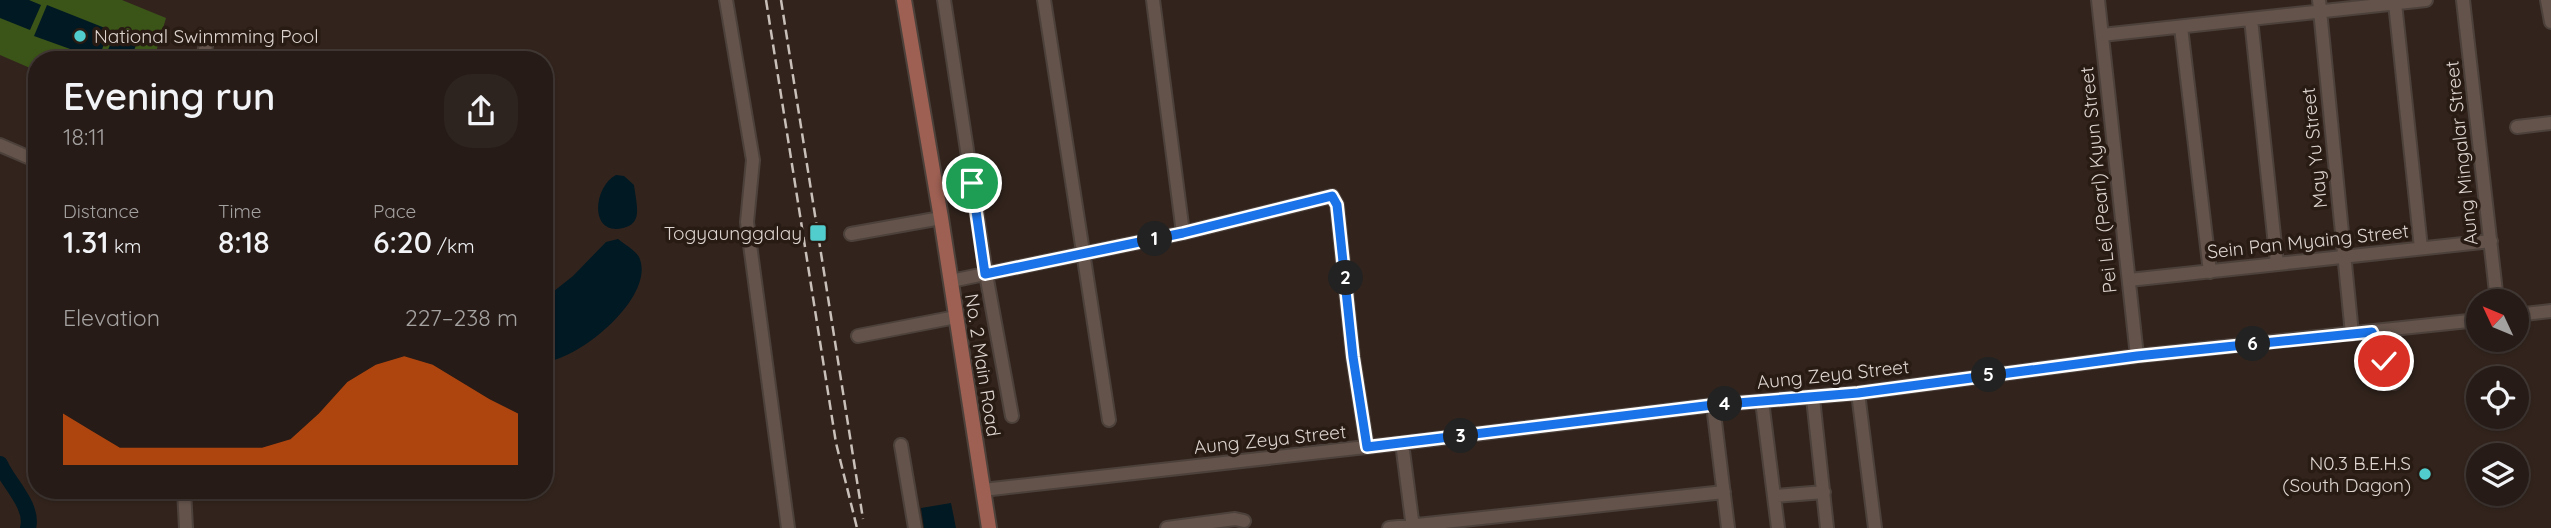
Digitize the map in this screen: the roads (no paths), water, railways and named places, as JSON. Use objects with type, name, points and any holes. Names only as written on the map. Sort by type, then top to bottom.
[{"type":"main road","name":"No. 2 Main Road","points":[[904,0],[989,528]]},
{"type":"street","points":[[726,0],[753,160],[747,222],[788,528]]},
{"type":"street","points":[[944,0],[985,274],[1012,416]]},
{"type":"street","points":[[1044,0],[1109,420]]},
{"type":"street","points":[[1153,0],[1183,233]]},
{"type":"street","name":"Pei Lei (Pearl) Kyun Street","points":[[2098,0],[2137,356]]},
{"type":"street","points":[[2102,35],[2251,19],[2320,6],[2426,0]]},
{"type":"street","name":"Aung Mingalar Street","points":[[2463,0],[2496,289]]},
{"type":"street","points":[[2547,0],[2551,22]]},
{"type":"street","points":[[2395,3],[2421,248]]},
{"type":"street","name":"May Yu Street","points":[[2320,6],[2352,334]]},
{"type":"street","points":[[2251,19],[2277,264]]},
{"type":"street","points":[[2181,27],[2210,272]]},
{"type":"street","points":[[204,51],[207,42]]},
{"type":"street","points":[[2517,127],[2551,124]]},
{"type":"street","points":[[0,145],[28,157]]},
{"type":"street","points":[[951,281],[1183,233],[1332,196],[1335,198],[1353,357],[1367,447]]},
{"type":"street","points":[[851,234],[941,218]]},
{"type":"street","name":"Sein Pan Myaing Street","points":[[2129,280],[2491,241]]},
{"type":"street","points":[[2529,314],[2551,311]]},
{"type":"street","points":[[858,336],[956,317]]},
{"type":"street","name":"Aung Zeya Street","points":[[984,490],[1713,405],[1858,393],[2137,356],[2466,321]]},
{"type":"street","points":[[2372,332],[2394,383]]},
{"type":"street","points":[[1858,393],[1875,528]]},
{"type":"street","points":[[1813,398],[1828,528]]},
{"type":"street","points":[[1762,401],[1778,528]]},
{"type":"street","points":[[1713,405],[1728,528]]},
{"type":"street","points":[[1402,443],[1413,526]]},
{"type":"street","points":[[901,445],[915,528]]},
{"type":"street","points":[[1389,528],[1724,492]]},
{"type":"street","points":[[1774,496],[1824,492]]},
{"type":"street","points":[[184,499],[186,528]]},
{"type":"street","points":[[1167,528],[1235,519],[1244,521]]},
{"type":"water","points":[[0,0],[29,0],[41,5],[30,30],[0,18]]},
{"type":"water","points":[[47,5],[110,30],[101,51],[76,51],[34,36]]},
{"type":"water","points":[[114,36],[136,45],[134,51],[107,51]]},
{"type":"water","points":[[616,175],[624,176],[634,185],[637,215],[629,226],[612,229],[604,225],[598,209],[603,189]]},
{"type":"water","points":[[618,239],[639,257],[642,273],[637,290],[626,307],[594,338],[553,360],[553,292],[573,276],[606,242]]},
{"type":"water","points":[[951,503],[956,528],[924,528],[921,508]]},
{"type":"waterway","points":[[0,464],[24,503],[29,520],[28,528]]},
{"type":"railway","points":[[766,0],[836,443],[857,528]]},
{"type":"railway","points":[[781,0],[863,519]]},
{"type":"place","name":"National Swinmming Pool","points":[[80,36]]},
{"type":"place","name":"Togyaunggalay","points":[[818,233]]},
{"type":"place","name":"N0.3 B.E.H.S (South Dagon)","points":[[2425,474]]}]
